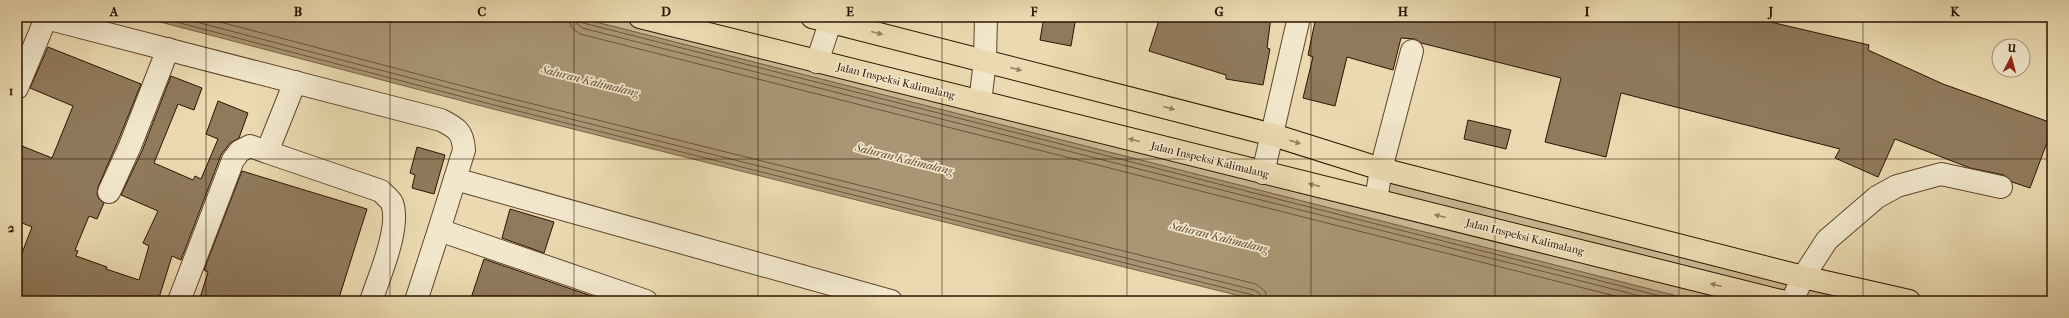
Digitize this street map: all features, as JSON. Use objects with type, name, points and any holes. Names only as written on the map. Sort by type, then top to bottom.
[{"type":"main road","name":"Jalan Inspeksi Kalimalang","points":[[642,17],[1262,173],[1781,301]]},
{"type":"main road","points":[[824,19],[1273,135],[1381,169],[1803,278],[1908,301]]},
{"type":"street","points":[[980,102],[985,61],[986,17]]},
{"type":"street","points":[[1262,173],[1273,135],[1299,17]]},
{"type":"street","points":[[17,88],[44,18],[441,120],[455,127],[463,137],[464,150],[416,301]]},
{"type":"street","points":[[817,62],[824,19]]},
{"type":"street","points":[[109,192],[130,146],[168,50]]},
{"type":"street","points":[[1376,200],[1381,169],[1412,51]]},
{"type":"street","points":[[267,152],[295,82]]},
{"type":"street","points":[[179,301],[233,160],[240,151],[250,146],[381,192],[392,203],[394,218],[392,235],[371,301]]},
{"type":"street","points":[[1792,301],[1803,278],[1826,240],[1877,197],[1897,186],[1941,174],[2001,188]]},
{"type":"street","points":[[455,179],[891,301]]},
{"type":"street","points":[[439,230],[646,301]]},
{"type":"shaded area","points":[[576,17],[640,17],[1376,200],[1381,169],[1909,301],[1696,301]]},
{"type":"water","name":"Saluran Kalimalang","points":[[141,17],[576,17],[1697,301],[1260,301],[493,109]]},
{"type":"building","points":[[1044,17],[1076,17],[1071,46],[1040,40]]},
{"type":"building","points":[[1160,17],[1271,17],[1267,48],[1270,49],[1263,85],[1226,79],[1226,75],[1149,51]]},
{"type":"building","points":[[1316,17],[1749,17],[1869,45],[1868,50],[1943,84],[2052,123],[2052,129],[2030,188],[2012,182],[2004,175],[1970,168],[1895,139],[1878,177],[1835,158],[1840,149],[1621,93],[1606,157],[1545,142],[1561,78],[1421,43],[1415,39],[1401,38],[1393,70],[1347,57],[1335,106],[1303,98],[1313,57],[1308,55]]},
{"type":"building","points":[[48,47],[141,84],[98,187],[97,194],[99,199],[104,203],[97,219],[89,216],[75,250],[78,251],[76,256],[107,267],[106,269],[139,280],[149,246],[143,243],[158,211],[121,195],[142,151],[171,76],[202,88],[194,110],[178,104],[154,163],[193,180],[195,176],[201,179],[218,139],[206,134],[218,101],[248,113],[239,138],[230,143],[221,155],[181,260],[172,256],[158,301],[17,301],[17,266],[32,227],[17,221],[17,159],[22,146],[52,158],[73,106],[30,88]]},
{"type":"building","points":[[1468,120],[1511,130],[1506,149],[1464,139]]},
{"type":"building","points":[[417,147],[445,155],[434,194],[412,188],[415,175],[410,173]]},
{"type":"building","points":[[242,171],[367,209],[338,301],[199,301],[208,272],[204,270]]},
{"type":"building","points":[[510,209],[554,222],[544,253],[502,238]]},
{"type":"building","points":[[484,259],[606,301],[470,301]]}]
